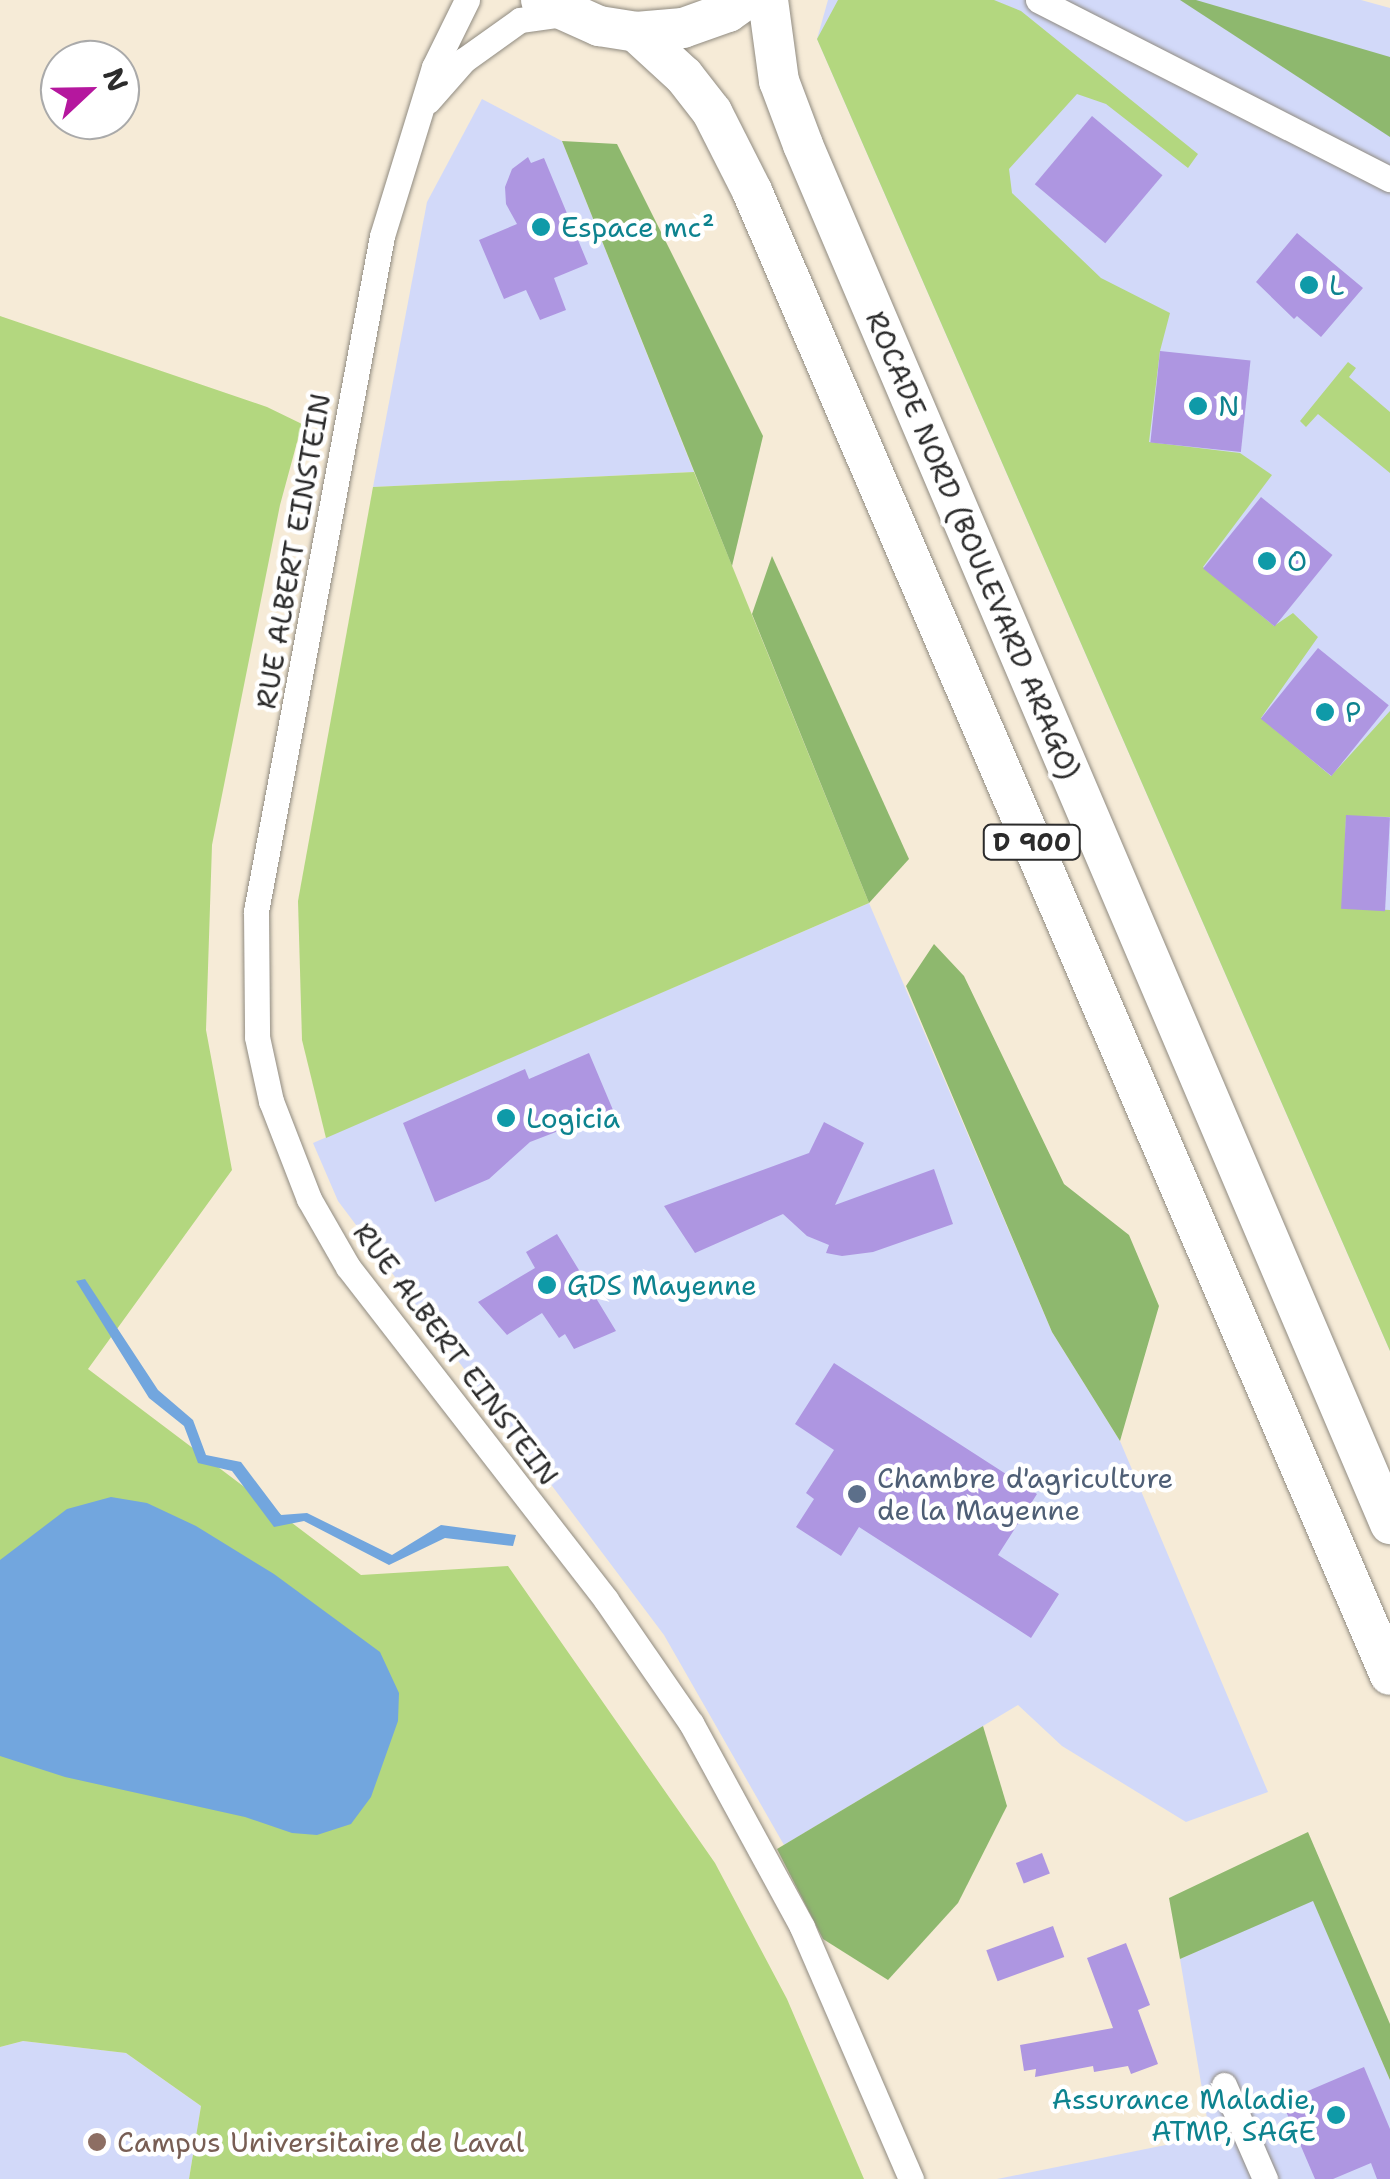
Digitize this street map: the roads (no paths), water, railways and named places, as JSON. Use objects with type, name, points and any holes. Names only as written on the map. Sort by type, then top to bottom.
[{"type":"main road","points":[[552,7],[599,26],[636,32],[683,28],[728,12],[745,0]]},
{"type":"main road","name":"ROCADE NORD (BOULEVARD ARAGO)","points":[[768,0],[779,81],[802,145],[1390,1524]]},
{"type":"main road","name":"D 900","points":[[636,32],[684,76],[712,112],[752,191],[1390,1676]]},
{"type":"street","name":"RUE ALBERT EINSTEIN","points":[[467,0],[434,67],[382,236],[256,911],[258,1037],[271,1101],[309,1199],[348,1267],[606,1600],[691,1724],[802,1927],[912,2179]]},
{"type":"street","points":[[1038,0],[1390,179]]},
{"type":"street","points":[[1076,0],[1234,98]]},
{"type":"street","name":"RUE ALBERT EINSTEIN","points":[[414,133],[432,92],[464,60],[520,20],[552,7]]},
{"type":"street","points":[[1224,2084],[1265,2179]]},
{"type":"water","points":[[85,1279],[158,1390],[193,1420],[206,1455],[241,1462],[281,1515],[307,1513],[392,1555],[441,1525],[516,1535],[513,1546],[445,1538],[389,1565],[304,1521],[274,1527],[232,1471],[198,1463],[184,1426],[149,1398],[76,1281]]},
{"type":"water","points":[[111,1497],[147,1503],[196,1526],[274,1574],[380,1652],[399,1693],[398,1721],[371,1797],[351,1824],[317,1835],[292,1833],[245,1817],[65,1777],[0,1756],[0,1560],[67,1509]]},
{"type":"place","name":"Espace mc²","points":[[541,227]]},
{"type":"place","name":"L","points":[[1309,285]]},
{"type":"place","name":"N","points":[[1198,406]]},
{"type":"place","name":"O","points":[[1267,561]]},
{"type":"place","name":"P","points":[[1325,712]]},
{"type":"place","name":"Logicia","points":[[506,1118]]},
{"type":"place","name":"GDS Mayenne","points":[[547,1285]]},
{"type":"place","name":"Chambre d'agriculture de la Mayenne","points":[[857,1494]]},
{"type":"place","name":"Assurance Maladie, ATMP, SAGE","points":[[1336,2115]]},
{"type":"place","name":"Campus Universitaire de Laval","points":[[97,2142]]}]
